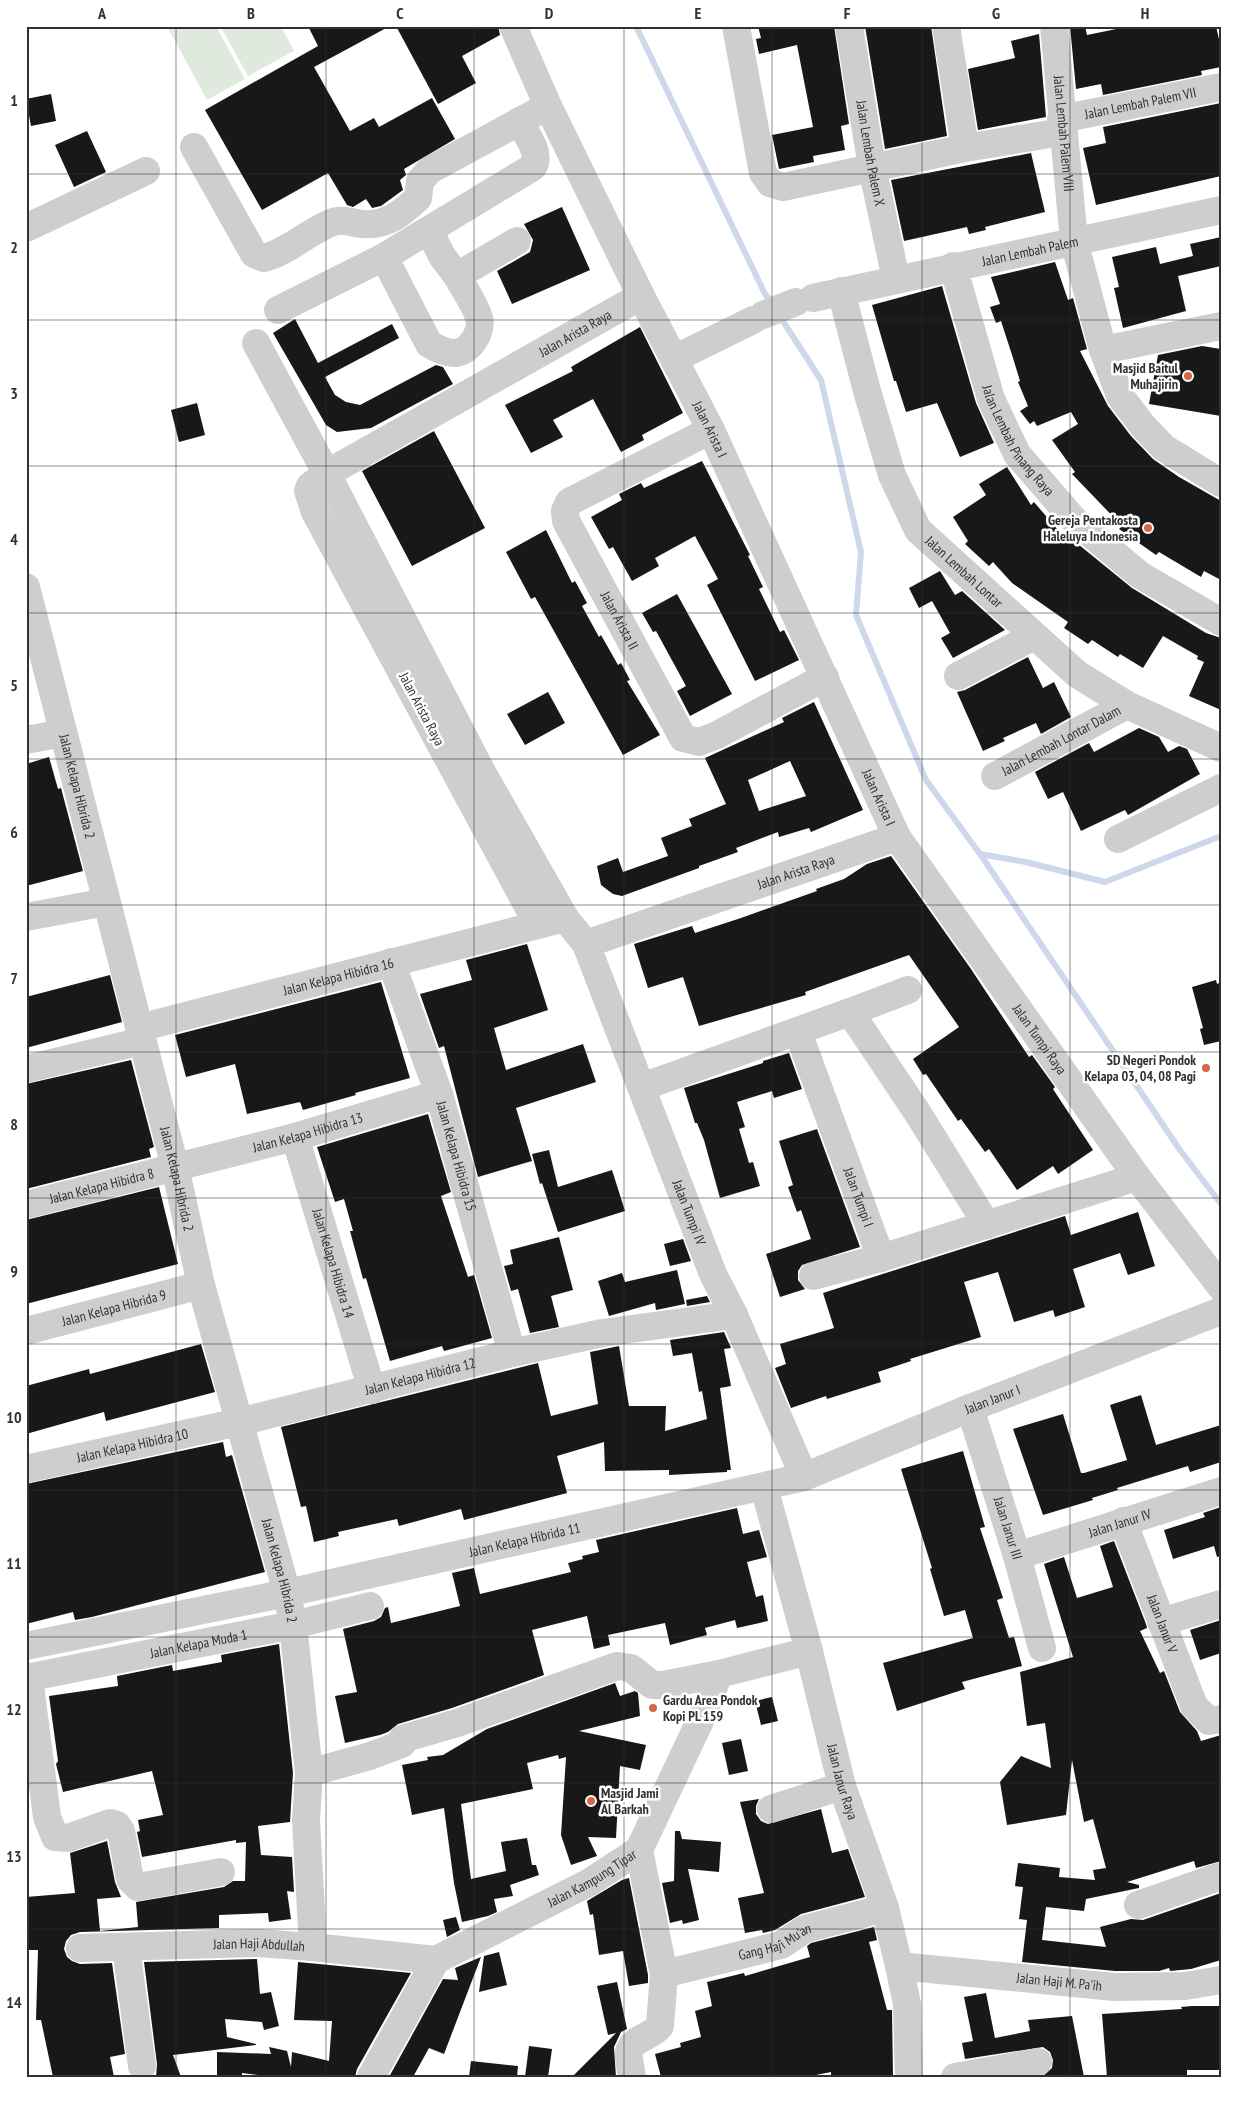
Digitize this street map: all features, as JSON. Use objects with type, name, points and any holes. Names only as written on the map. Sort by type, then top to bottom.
[{"type":"street","name":"Jalan Arista I","points":[[513,26],[548,106],[641,296],[711,430],[897,837]]},
{"type":"street","name":"Jalan Lembah Palem VII","points":[[736,26],[762,173],[770,183],[783,187],[965,148],[1221,87]]},
{"type":"street","name":"Jalan Lembah Palem X","points":[[849,26],[872,167],[896,279]]},
{"type":"street","points":[[946,26],[965,148]]},
{"type":"street","name":"Jalan Lembah Palem VIII","points":[[1054,26],[1074,241],[1103,350],[1120,396],[1143,426],[1164,448],[1221,483]]},
{"type":"street","points":[[194,147],[254,254],[264,258],[334,222],[348,220],[363,224],[379,223],[396,217],[418,198],[420,181],[430,170],[548,106]]},
{"type":"street","points":[[278,310],[384,257],[533,167],[537,162],[536,155],[519,121]]},
{"type":"street","points":[[26,228],[146,171]]},
{"type":"street","name":"Jalan Lembah Palem","points":[[674,359],[758,318],[804,300],[953,266],[1221,210]]},
{"type":"street","points":[[384,257],[429,344],[439,350],[456,353],[467,348],[478,335],[479,319],[457,276],[442,256],[429,230]]},
{"type":"street","points":[[457,276],[517,241]]},
{"type":"street","name":"Jalan Lembah Pinang Raya","points":[[953,266],[991,398],[1017,454],[1074,520],[1140,575],[1221,622]]},
{"type":"street","name":"Jalan Lembah Lontar","points":[[841,291],[866,391],[892,475],[918,530],[1078,674],[1127,705],[1221,748]]},
{"type":"street","name":"Jalan Arista Raya","points":[[538,925],[315,512],[308,491],[310,486],[326,474],[641,296]]},
{"type":"street","points":[[1103,350],[1221,326]]},
{"type":"street","points":[[256,343],[326,474]]},
{"type":"street","name":"Jalan Arista II","points":[[711,430],[569,502],[565,512],[566,521],[683,738],[698,742],[717,735],[825,677]]},
{"type":"street","name":"Jalan Arista Raya","points":[[326,474],[482,772],[565,918],[586,944],[897,837]]},
{"type":"street","name":"Jalan Kelapa Hibrida 2","points":[[28,598],[175,1168],[201,1285],[287,1593],[293,1625],[309,1773],[306,1821],[313,1947]]},
{"type":"street","points":[[958,676],[1034,636]]},
{"type":"street","name":"Jalan Lembah Lontar Dalam","points":[[995,776],[1127,705]]},
{"type":"street","points":[[26,740],[63,733]]},
{"type":"street","points":[[1118,839],[1221,788]]},
{"type":"street","name":"Jalan Tumpi Raya","points":[[897,837],[1137,1177],[1221,1287]]},
{"type":"street","points":[[26,917],[106,902]]},
{"type":"street","points":[[538,925],[565,918]]},
{"type":"street","name":"Jalan Kelapa Hibidra 16","points":[[26,1069],[140,1034],[391,962],[538,925]]},
{"type":"street","name":"Jalan Tumpi IV","points":[[586,944],[713,1274],[734,1315],[804,1477]]},
{"type":"street","name":"Jalan Kelapa Hibidra 15","points":[[391,962],[439,1094],[512,1353]]},
{"type":"street","points":[[642,1087],[798,1032],[908,990]]},
{"type":"street","points":[[850,1012],[917,1112],[987,1225]]},
{"type":"street","name":"Jalan Tumpi I","points":[[798,1032],[880,1258]]},
{"type":"street","name":"Jalan Kelapa Hibidra 13","points":[[175,1168],[295,1137],[439,1094]]},
{"type":"street","name":"Jalan Kelapa Hibidra 14","points":[[295,1137],[372,1390]]},
{"type":"street","name":"Jalan Kelapa Hibidra 8","points":[[26,1205],[175,1168]]},
{"type":"street","points":[[812,1276],[880,1258],[1137,1177]]},
{"type":"street","name":"Jalan Kelapa Hibrida 9","points":[[26,1331],[201,1285]]},
{"type":"street","name":"Jalan Janur I","points":[[764,1487],[804,1477],[970,1408],[1221,1311]]},
{"type":"street","name":"Jalan Kelapa Hibidra 12","points":[[239,1422],[372,1390],[512,1353],[602,1333],[734,1315]]},
{"type":"street","name":"Jalan Janur III","points":[[970,1408],[1017,1556],[1042,1648]]},
{"type":"street","name":"Jalan Kelapa Hibidra 10","points":[[26,1470],[239,1422]]},
{"type":"street","name":"Jalan Kelapa Hibrida 11","points":[[287,1593],[764,1487]]},
{"type":"street","name":"Jalan Janur Raya","points":[[764,1487],[809,1651],[842,1786],[885,1908],[907,2004],[909,2077]]},
{"type":"street","name":"Jalan Janur IV","points":[[1017,1556],[1221,1491]]},
{"type":"street","name":"Jalan Janur V","points":[[1123,1521],[1194,1706],[1215,1720]]},
{"type":"street","points":[[26,1646],[287,1593]]},
{"type":"street","points":[[1161,1622],[1221,1604]]},
{"type":"street","name":"Jalan Kelapa Muda 1","points":[[27,1678],[293,1625],[370,1606]]},
{"type":"street","points":[[309,1773],[370,1756],[402,1744],[402,1739],[457,1723],[617,1666],[631,1668],[652,1685],[663,1686],[809,1651]]},
{"type":"street","name":"Jalan Kampung Tipar","points":[[436,1960],[590,1882],[639,1850],[699,1723],[719,1674]]},
{"type":"street","points":[[27,1678],[47,1817],[55,1838],[68,1838],[110,1823],[117,1825],[121,1831],[130,1879],[138,1887],[221,1872]]},
{"type":"street","points":[[771,1809],[842,1786]]},
{"type":"street","points":[[632,2077],[629,2051],[660,2026],[664,1974],[639,1850]]},
{"type":"street","points":[[1138,1905],[1221,1876]]},
{"type":"street","name":"Gang Haji Mu'an","points":[[664,1974],[781,1945],[805,1929],[885,1908]]},
{"type":"street","name":"Jalan Haji Abdullah","points":[[80,1948],[258,1943],[436,1960]]},
{"type":"street","points":[[126,1948],[142,2066]]},
{"type":"street","points":[[371,2077],[436,1960]]},
{"type":"street","name":"Jalan Haji M. Pa'ih","points":[[899,1966],[1114,1987],[1185,1986],[1221,1980]]},
{"type":"street","points":[[954,2077],[1038,2062]]},
{"type":"shaded area","points":[[167,26],[216,26],[245,79],[207,100]]},
{"type":"shaded area","points":[[220,26],[281,26],[294,51],[248,76]]},
{"type":"building","points":[[308,26],[390,26],[314,67],[350,131],[374,118],[379,127],[432,98],[455,139],[404,169],[406,175],[400,180],[403,190],[381,206],[372,208],[366,199],[353,207],[347,205],[328,173],[262,210],[205,110],[318,46]]},
{"type":"building","points":[[396,26],[498,26],[500,35],[462,56],[476,83],[438,104]]},
{"type":"building","points":[[758,26],[834,26],[849,124],[841,126],[845,150],[813,156],[814,162],[779,169],[772,135],[813,127],[797,45],[759,54],[756,39],[761,38]]},
{"type":"building","points":[[865,26],[931,26],[947,136],[885,149]]},
{"type":"building","points":[[1070,26],[1085,26],[1087,35],[1131,26],[1216,26],[1221,48],[1221,67],[1201,71],[1202,75],[1103,95],[1101,84],[1076,89]]},
{"type":"building","points":[[1039,34],[1046,117],[978,130],[968,69],[1015,58],[1011,41]]},
{"type":"building","points":[[51,94],[56,121],[31,126],[26,99]]},
{"type":"building","points":[[1221,103],[1221,176],[1096,205],[1083,148],[1106,143],[1103,127]]},
{"type":"building","points":[[87,131],[106,172],[74,187],[55,145]]},
{"type":"building","points":[[1031,153],[1045,212],[985,227],[986,230],[969,234],[967,227],[904,241],[891,180]]},
{"type":"building","points":[[562,207],[590,270],[512,304],[497,271],[530,252],[533,240],[524,224]]},
{"type":"building","points":[[1221,237],[1221,266],[1178,276],[1186,311],[1123,328],[1114,288],[1119,287],[1112,257],[1156,247],[1160,264],[1193,256],[1190,244]]},
{"type":"building","points":[[1055,262],[1068,300],[1073,298],[1087,349],[1080,351],[1108,406],[1131,436],[1153,459],[1179,477],[1221,501],[1221,580],[1204,571],[1201,577],[1159,552],[1156,555],[1119,529],[1122,526],[1072,474],[1075,472],[1052,440],[1078,424],[1071,412],[1037,426],[1034,421],[1030,424],[1020,411],[1028,406],[1018,382],[1020,381],[1001,321],[996,323],[990,307],[1000,304],[991,277]]},
{"type":"building","points":[[942,286],[976,403],[994,443],[960,457],[937,403],[906,412],[896,381],[894,381],[872,305]]},
{"type":"building","points":[[295,319],[318,363],[392,324],[399,338],[325,377],[335,395],[346,402],[360,405],[436,365],[443,367],[453,384],[371,428],[337,432],[326,425],[273,333]]},
{"type":"building","points":[[640,327],[683,413],[642,435],[644,440],[621,452],[593,399],[553,420],[563,437],[531,453],[505,405],[573,371],[571,367]]},
{"type":"building","name":"Masjid Baitul Muhajirin","points":[[1202,346],[1221,349],[1221,416],[1149,404],[1158,355]]},
{"type":"building","points":[[197,403],[205,435],[179,442],[171,410]]},
{"type":"building","points":[[434,431],[485,528],[412,566],[362,471]]},
{"type":"building","points":[[702,461],[750,555],[748,556],[763,587],[759,589],[780,632],[784,630],[799,660],[755,681],[707,585],[718,579],[695,536],[655,558],[659,566],[632,581],[613,547],[609,549],[591,517],[622,500],[619,494],[641,483],[644,488]]},
{"type":"building","points":[[1007,467],[1031,505],[1034,502],[1070,544],[1073,540],[1132,588],[1206,633],[1221,638],[1221,710],[1189,696],[1204,662],[1197,659],[1198,656],[1163,636],[1143,668],[1120,654],[1118,657],[1092,640],[1088,644],[1064,628],[1068,622],[1012,583],[993,562],[989,566],[965,544],[968,541],[953,517],[986,495],[979,484]]},
{"type":"building","points":[[546,530],[572,583],[575,581],[587,603],[582,606],[599,637],[601,635],[618,665],[621,663],[630,680],[627,681],[660,735],[623,755],[535,597],[531,599],[506,552]]},
{"type":"building","points":[[940,571],[955,595],[962,591],[1005,630],[953,658],[941,638],[950,633],[932,601],[919,608],[909,588]]},
{"type":"building","points":[[677,594],[732,694],[690,716],[677,691],[686,686],[656,631],[653,632],[642,613]]},
{"type":"building","points":[[1028,657],[1043,688],[1054,682],[1071,717],[1041,734],[1036,723],[1003,738],[1005,741],[983,751],[957,692],[965,690]]},
{"type":"building","points":[[548,692],[565,723],[525,745],[507,714]]},
{"type":"building","points":[[814,702],[863,810],[811,832],[809,828],[779,837],[778,832],[736,848],[738,852],[699,866],[699,868],[622,896],[613,894],[601,885],[597,866],[618,858],[623,872],[668,856],[661,838],[692,826],[689,819],[726,804],[705,758],[784,722],[782,718]],"holes":[[[790,761],[806,796],[759,811],[748,780]]]},
{"type":"building","points":[[1139,728],[1159,737],[1168,752],[1179,746],[1187,749],[1200,774],[1128,815],[1125,810],[1081,831],[1063,792],[1048,799],[1035,772],[1089,743],[1094,752]]},
{"type":"building","points":[[49,757],[58,789],[61,788],[83,871],[26,886],[26,764]]},
{"type":"building","points":[[891,856],[971,969],[1029,1057],[1032,1055],[1055,1087],[1053,1089],[1093,1150],[1058,1174],[1053,1166],[1017,1190],[989,1149],[985,1152],[961,1119],[958,1121],[926,1074],[923,1075],[913,1059],[959,1027],[909,955],[805,992],[806,995],[699,1026],[683,977],[648,988],[634,944],[692,926],[695,933],[741,918],[817,891],[816,889],[844,879],[867,864]]},
{"type":"building","points":[[527,944],[548,1010],[494,1028],[506,1070],[583,1044],[596,1082],[516,1108],[532,1161],[478,1177],[444,1046],[439,1048],[420,994],[472,980],[466,960]]},
{"type":"building","points":[[110,975],[122,1022],[26,1048],[26,997]]},
{"type":"building","points":[[1216,980],[1217,984],[1221,982],[1221,1041],[1204,1045],[1200,1029],[1203,1028],[1192,987]]},
{"type":"building","points":[[381,982],[410,1078],[303,1110],[300,1102],[247,1114],[235,1064],[186,1077],[175,1035]]},
{"type":"building","points":[[789,1053],[802,1089],[774,1098],[772,1091],[737,1102],[745,1127],[739,1129],[749,1163],[753,1162],[760,1186],[720,1198],[704,1140],[697,1123],[695,1123],[684,1088]]},
{"type":"building","points":[[131,1060],[154,1147],[149,1149],[151,1157],[26,1189],[26,1084]]},
{"type":"building","points":[[428,1114],[451,1192],[441,1196],[468,1277],[474,1275],[492,1338],[444,1351],[442,1346],[390,1361],[366,1278],[363,1279],[350,1231],[353,1231],[344,1199],[335,1202],[317,1147]]},
{"type":"building","points":[[817,1129],[860,1247],[802,1265],[798,1271],[798,1280],[805,1289],[780,1297],[766,1254],[811,1239],[801,1210],[797,1212],[788,1187],[793,1185],[779,1141]]},
{"type":"building","points":[[549,1150],[558,1187],[612,1170],[625,1211],[558,1232],[542,1183],[540,1184],[532,1154]]},
{"type":"building","points":[[159,1187],[178,1264],[26,1304],[26,1220]]},
{"type":"building","points":[[1138,1212],[1155,1266],[1128,1275],[1120,1253],[1073,1269],[1085,1307],[1055,1317],[1053,1310],[1014,1322],[998,1272],[964,1282],[981,1337],[910,1359],[911,1361],[878,1372],[881,1382],[827,1399],[826,1396],[791,1408],[775,1368],[786,1364],[780,1344],[834,1328],[823,1293],[1065,1216],[1071,1235]]},
{"type":"building","points":[[559,1237],[573,1290],[551,1296],[559,1327],[530,1333],[518,1289],[511,1291],[504,1266],[513,1264],[510,1250]]},
{"type":"building","points":[[683,1239],[691,1261],[670,1266],[664,1244]]},
{"type":"building","points":[[677,1270],[685,1304],[656,1310],[655,1303],[609,1316],[598,1281],[622,1273],[625,1282]]},
{"type":"building","points":[[707,1296],[710,1302],[687,1306],[686,1300]]},
{"type":"building","points":[[724,1332],[731,1348],[724,1349],[731,1386],[720,1388],[731,1470],[727,1470],[727,1472],[669,1475],[669,1470],[605,1471],[604,1442],[557,1456],[567,1493],[464,1520],[461,1509],[399,1526],[397,1519],[338,1532],[339,1536],[314,1542],[306,1506],[301,1507],[281,1427],[538,1363],[551,1416],[598,1404],[590,1352],[619,1346],[629,1406],[666,1406],[665,1431],[707,1419],[702,1391],[699,1392],[692,1353],[673,1356],[670,1340]]},
{"type":"building","points":[[201,1344],[215,1392],[106,1421],[104,1412],[26,1434],[26,1386],[89,1369],[90,1374]]},
{"type":"building","points":[[1141,1395],[1156,1445],[1221,1425],[1221,1462],[1190,1472],[1188,1466],[1117,1488],[1118,1490],[1092,1498],[1093,1500],[1043,1515],[1013,1429],[1063,1414],[1081,1473],[1084,1473],[1127,1460],[1110,1405]]},
{"type":"building","points":[[223,1442],[226,1457],[232,1455],[265,1572],[92,1617],[75,1620],[73,1612],[26,1624],[26,1484]]},
{"type":"building","points":[[963,1451],[985,1527],[980,1528],[1003,1598],[997,1600],[1009,1638],[1014,1637],[1022,1666],[962,1682],[965,1689],[897,1711],[883,1663],[973,1638],[965,1610],[944,1616],[930,1569],[932,1568],[901,1469]]},
{"type":"building","points":[[1221,1507],[1221,1556],[1217,1557],[1214,1546],[1173,1559],[1164,1530],[1205,1517],[1203,1513]]},
{"type":"building","points":[[737,1508],[743,1534],[759,1530],[767,1557],[747,1562],[756,1597],[763,1595],[768,1621],[737,1628],[735,1620],[705,1628],[707,1635],[670,1645],[665,1623],[608,1635],[610,1645],[594,1649],[587,1616],[532,1630],[544,1675],[452,1708],[398,1724],[388,1732],[380,1735],[345,1743],[335,1696],[357,1692],[343,1629],[374,1621],[381,1617],[385,1608],[388,1607],[391,1623],[460,1606],[452,1573],[474,1568],[480,1594],[571,1572],[568,1563],[583,1559],[582,1556],[599,1552],[596,1540]]},
{"type":"building","points":[[1114,1541],[1146,1624],[1147,1628],[1140,1631],[1160,1673],[1164,1671],[1180,1712],[1197,1731],[1201,1741],[1221,1735],[1221,1861],[1196,1868],[1194,1861],[1127,1882],[1139,1885],[1139,1888],[1086,1899],[1084,1911],[1046,1907],[1042,1940],[1106,1947],[1100,1927],[1131,1919],[1143,1920],[1221,1893],[1221,1960],[1191,1969],[1170,1971],[1169,1968],[1159,1971],[1115,1971],[1022,1962],[1027,1920],[1019,1919],[1023,1887],[1015,1886],[1018,1863],[1060,1868],[1059,1877],[1095,1880],[1093,1870],[1106,1868],[1093,1819],[1084,1822],[1072,1760],[1066,1815],[1007,1825],[1000,1782],[1021,1756],[1051,1768],[1045,1723],[1027,1726],[1020,1672],[1073,1657],[1044,1564],[1064,1557],[1077,1598],[1113,1587],[1100,1546]]},
{"type":"building","points":[[1221,1620],[1221,1653],[1200,1660],[1190,1630]]},
{"type":"building","points":[[279,1644],[293,1773],[290,1822],[258,1826],[261,1855],[292,1857],[294,1892],[287,1891],[291,1919],[269,1922],[268,1913],[219,1915],[219,1928],[80,1932],[71,1935],[66,1941],[64,1949],[67,1957],[72,1961],[80,1964],[112,1963],[125,2054],[110,2057],[114,2077],[53,2077],[41,2020],[36,2020],[38,1950],[27,1950],[26,1897],[75,1893],[70,1853],[107,1841],[115,1882],[121,1897],[97,1899],[100,1931],[138,1927],[136,1902],[224,1887],[233,1881],[245,1881],[246,1842],[236,1843],[236,1840],[142,1857],[137,1832],[140,1831],[138,1820],[163,1815],[152,1771],[63,1792],[56,1764],[58,1761],[49,1696],[118,1686],[117,1676],[172,1665],[173,1671],[222,1662],[221,1655]]},
{"type":"building","points":[[615,1683],[620,1696],[635,1691],[638,1693],[640,1716],[579,1731],[646,1745],[640,1770],[620,1766],[616,1838],[588,1837],[597,1856],[571,1865],[561,1835],[566,1757],[559,1759],[558,1755],[527,1763],[533,1789],[461,1804],[471,1879],[506,1871],[501,1842],[527,1838],[532,1865],[536,1865],[539,1875],[510,1885],[513,1896],[494,1899],[497,1912],[462,1922],[454,1883],[444,1808],[412,1815],[402,1765],[428,1760],[427,1757],[443,1755],[487,1729]]},
{"type":"building","points":[[772,1697],[778,1721],[761,1725],[755,1701]]},
{"type":"building","points":[[741,1739],[748,1771],[729,1775],[722,1743]]},
{"type":"building","points":[[759,1799],[756,1806],[756,1814],[761,1821],[768,1824],[821,1809],[832,1853],[848,1849],[865,1897],[801,1914],[775,1930],[763,1933],[762,1930],[745,1933],[738,1898],[764,1893],[740,1802]]},
{"type":"building","points":[[675,1831],[680,1831],[682,1839],[721,1842],[719,1872],[688,1869],[699,1920],[683,1924],[682,1920],[670,1923],[662,1883],[674,1881]]},
{"type":"building","points":[[629,1878],[648,1983],[629,1986],[623,1951],[599,1955],[593,1914],[590,1915],[587,1901],[622,1880]]},
{"type":"building","points":[[456,1917],[460,1930],[447,1937],[443,1920]]},
{"type":"building","points":[[874,1927],[877,1940],[869,1942],[887,2010],[892,2010],[893,2077],[831,2077],[831,2072],[806,2077],[661,2077],[655,2054],[681,2047],[680,2043],[701,2037],[695,2011],[712,2006],[707,1982],[744,1973],[745,1976],[810,1957],[807,1946],[811,1943]]},
{"type":"building","points":[[499,1952],[507,1985],[479,1992],[484,1956]]},
{"type":"building","points":[[481,1957],[444,2054],[429,2048],[413,2077],[389,2077],[443,1979],[458,1980],[455,1968]]},
{"type":"building","points":[[257,1959],[260,1994],[271,1992],[279,2026],[264,2030],[262,2022],[225,2019],[227,2037],[256,2045],[173,2055],[181,2077],[156,2077],[157,2064],[144,1962]]},
{"type":"building","points":[[298,1962],[411,1973],[357,2069],[355,2077],[273,2077],[242,2073],[242,2077],[217,2077],[217,2052],[271,2054],[269,2047],[287,2051],[291,2067],[292,2052],[329,2061],[332,2021],[294,2020]]},
{"type":"building","points":[[617,1982],[627,2029],[621,2032],[614,2047],[616,2077],[572,2077],[616,2033],[608,2035],[597,1986]]},
{"type":"building","points":[[986,1993],[995,2038],[1030,2031],[1028,2020],[1072,2016],[1084,2077],[1042,2077],[1052,2068],[1053,2060],[1050,2052],[1043,2047],[965,2059],[962,2043],[973,2041],[964,1997]]},
{"type":"building","points":[[1221,2006],[1221,2070],[1187,2070],[1187,2077],[1107,2077],[1102,2014],[1182,2009],[1181,2007]]},
{"type":"building","points":[[529,2046],[552,2049],[548,2077],[525,2077]]},
{"type":"building","points":[[471,2061],[518,2066],[517,2077],[469,2077]]},
{"type":"waterway","points":[[636,26],[764,292],[772,304]]},
{"type":"waterway","points":[[779,315],[821,380],[861,552],[856,615],[926,780],[980,854],[1026,862],[1105,882],[1221,836]]},
{"type":"waterway","points":[[980,854],[1180,1150],[1221,1204]]},
{"type":"place","name":"Masjid Baitul Muhajirin","points":[[1188,376]]},
{"type":"place","name":"Gereja Pentakosta Haleluya Indonesia","points":[[1148,528]]},
{"type":"place","name":"SD Negeri Pondok Kelapa 03, 04, 08 Pagi","points":[[1206,1068]]},
{"type":"place","name":"Gardu Area Pondok Kopi PL 159","points":[[653,1708]]},
{"type":"place","name":"Masjid Jami Al Barkah","points":[[591,1801]]}]
